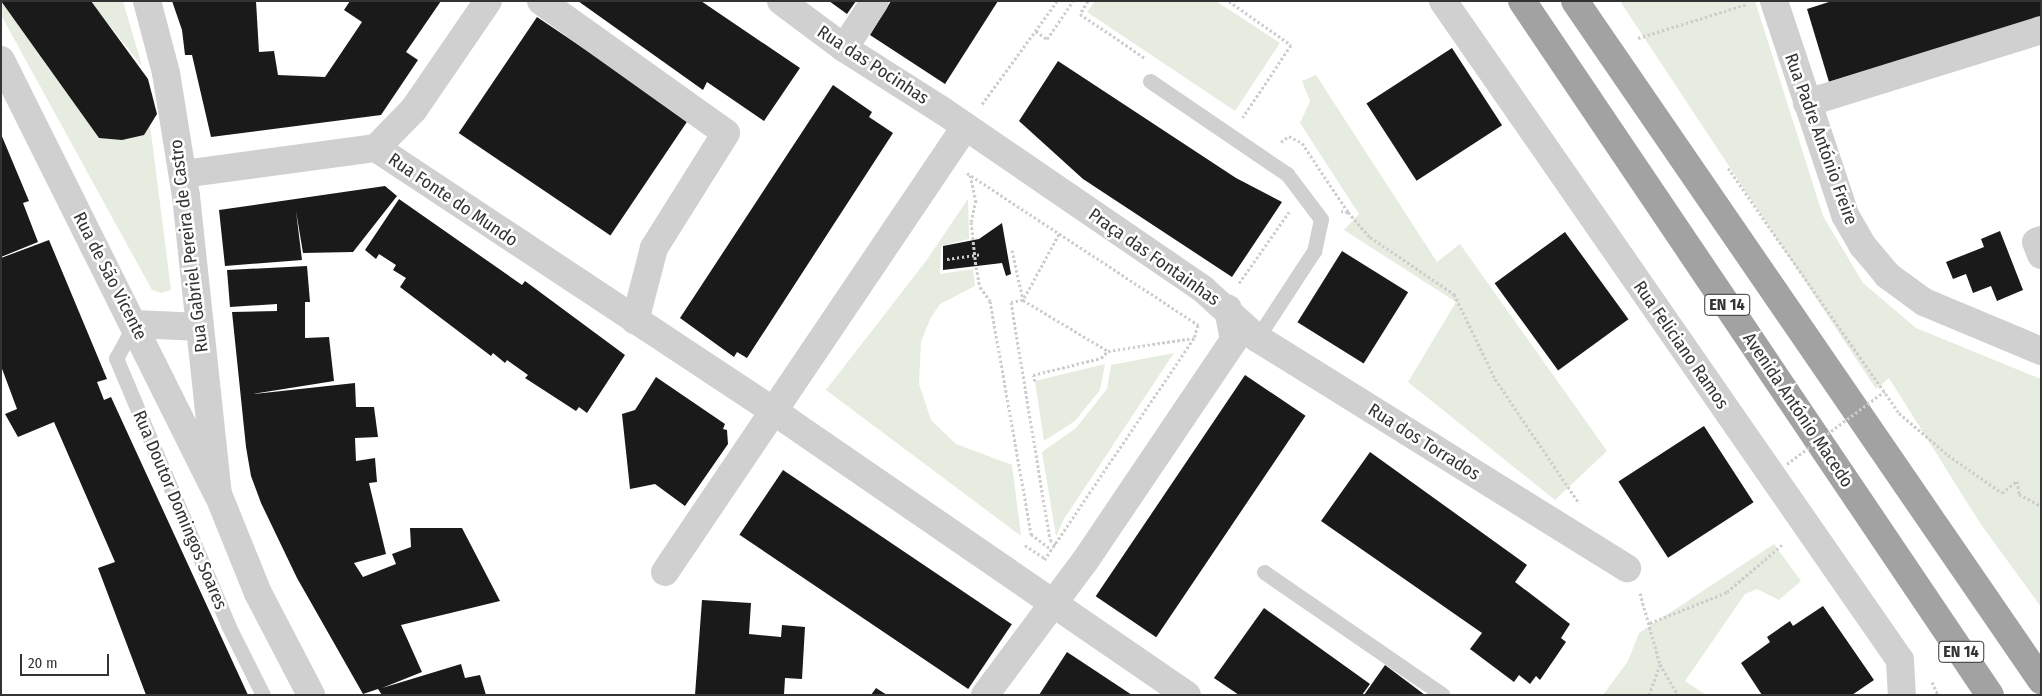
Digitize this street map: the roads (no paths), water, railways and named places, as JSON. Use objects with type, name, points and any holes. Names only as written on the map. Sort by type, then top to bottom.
[{"type":"highway","name":"Avenida António Macedo","points":[[1522,1],[1990,695]]},
{"type":"highway","name":"EN 14","points":[[1575,1],[2041,680]]},
{"type":"street","name":"Rua Gabriel Pereira de Castro","points":[[147,1],[166,73],[183,174],[218,494]]},
{"type":"street","name":"Rua Fonte do Mundo","points":[[488,1],[414,108],[376,148],[772,411]]},
{"type":"street","points":[[541,1],[726,133],[654,248],[635,321]]},
{"type":"street","name":"Rua das Pocinhas","points":[[781,1],[844,48],[973,117]]},
{"type":"street","points":[[844,48],[875,1]]},
{"type":"street","name":"Rua Feliciano Ramos","points":[[1443,1],[1900,660],[1902,695]]},
{"type":"street","name":"Rua Padre António Freire","points":[[1774,1],[1845,215],[1863,246],[1887,275],[1924,302],[2041,351]]},
{"type":"street","points":[[1807,103],[2041,30]]},
{"type":"street","name":"Rua de São Vicente","points":[[1,60],[135,324],[218,494]]},
{"type":"street","points":[[665,572],[772,411],[973,117]]},
{"type":"street","name":"Praça das Fontainhas","points":[[973,117],[1228,309],[1234,340],[1053,604],[1028,632],[985,695]]},
{"type":"street","points":[[183,174],[376,148]]},
{"type":"street","points":[[2041,240],[2036,242],[2041,255]]},
{"type":"street","name":"Rua dos Torrados","points":[[1228,309],[1257,338],[1626,568]]},
{"type":"street","points":[[135,324],[200,327]]},
{"type":"street","points":[[772,411],[1187,695]]},
{"type":"street","points":[[218,494],[258,593],[312,695]]},
{"type":"lane","points":[[1150,81],[1287,174],[1321,219],[1314,251],[1257,338]]},
{"type":"lane","name":"Rua Doutor Domingos Soares","points":[[135,324],[116,358],[228,625],[263,695]]},
{"type":"lane","points":[[1264,572],[1443,695]]}]
